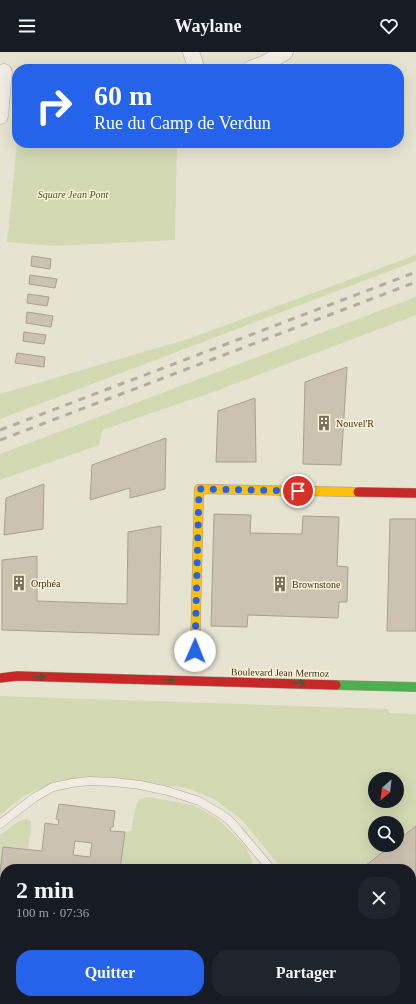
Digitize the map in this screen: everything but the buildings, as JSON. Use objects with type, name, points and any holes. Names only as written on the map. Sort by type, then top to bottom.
[{"type":"main road","points":[[195,667],[199,489],[416,493]]},
{"type":"main road","name":"Boulevard Jean Mermoz","points":[[0,678],[17,676],[416,687]]},
{"type":"street","points":[[191,52],[195,64]]},
{"type":"street","points":[[264,64],[285,52]]},
{"type":"street","points":[[0,116],[7,72]]},
{"type":"lane","points":[[0,824],[35,798],[53,787],[89,781],[140,785],[168,791],[199,801],[221,814],[240,831],[267,864]]},
{"type":"green space","name":"Square Jean Pont","points":[[16,148],[177,148],[175,240],[54,246],[7,242]]},
{"type":"green space","points":[[416,255],[416,261],[0,419],[0,394],[188,339]]},
{"type":"green space","points":[[416,297],[416,315],[213,392],[102,430],[99,445],[0,480],[0,454]]},
{"type":"green space","points":[[0,696],[387,709],[390,713],[416,714],[416,826],[404,835],[404,816],[368,816],[368,852],[383,852],[367,864],[278,864],[242,820],[214,799],[187,788],[133,781],[84,777],[54,783],[25,795],[0,815]]},
{"type":"green space","points":[[148,797],[193,805],[217,818],[245,846],[252,860],[252,864],[121,864],[125,832],[131,831],[136,805],[140,799]]},
{"type":"green space","points":[[25,819],[31,821],[28,849],[3,847],[0,864],[0,835],[19,821]]},
{"type":"railway","points":[[0,430],[416,272]]},
{"type":"railway","points":[[0,440],[416,282]]},
{"type":"traffic: fast","points":[[336,685],[416,687]]},
{"type":"traffic: slow","points":[[196,667],[195,651],[199,489],[358,492]]},
{"type":"traffic: jam","points":[[358,492],[416,493]]},
{"type":"traffic: jam","points":[[0,678],[17,676],[336,685]]},
{"type":"place","name":"Nouvel'R","points":[[324,423]]},
{"type":"place","name":"Orphéa","points":[[19,583]]},
{"type":"place","name":"Brownstone","points":[[280,584]]},
{"type":"route","points":[[195,651],[199,489],[298,491]]}]
